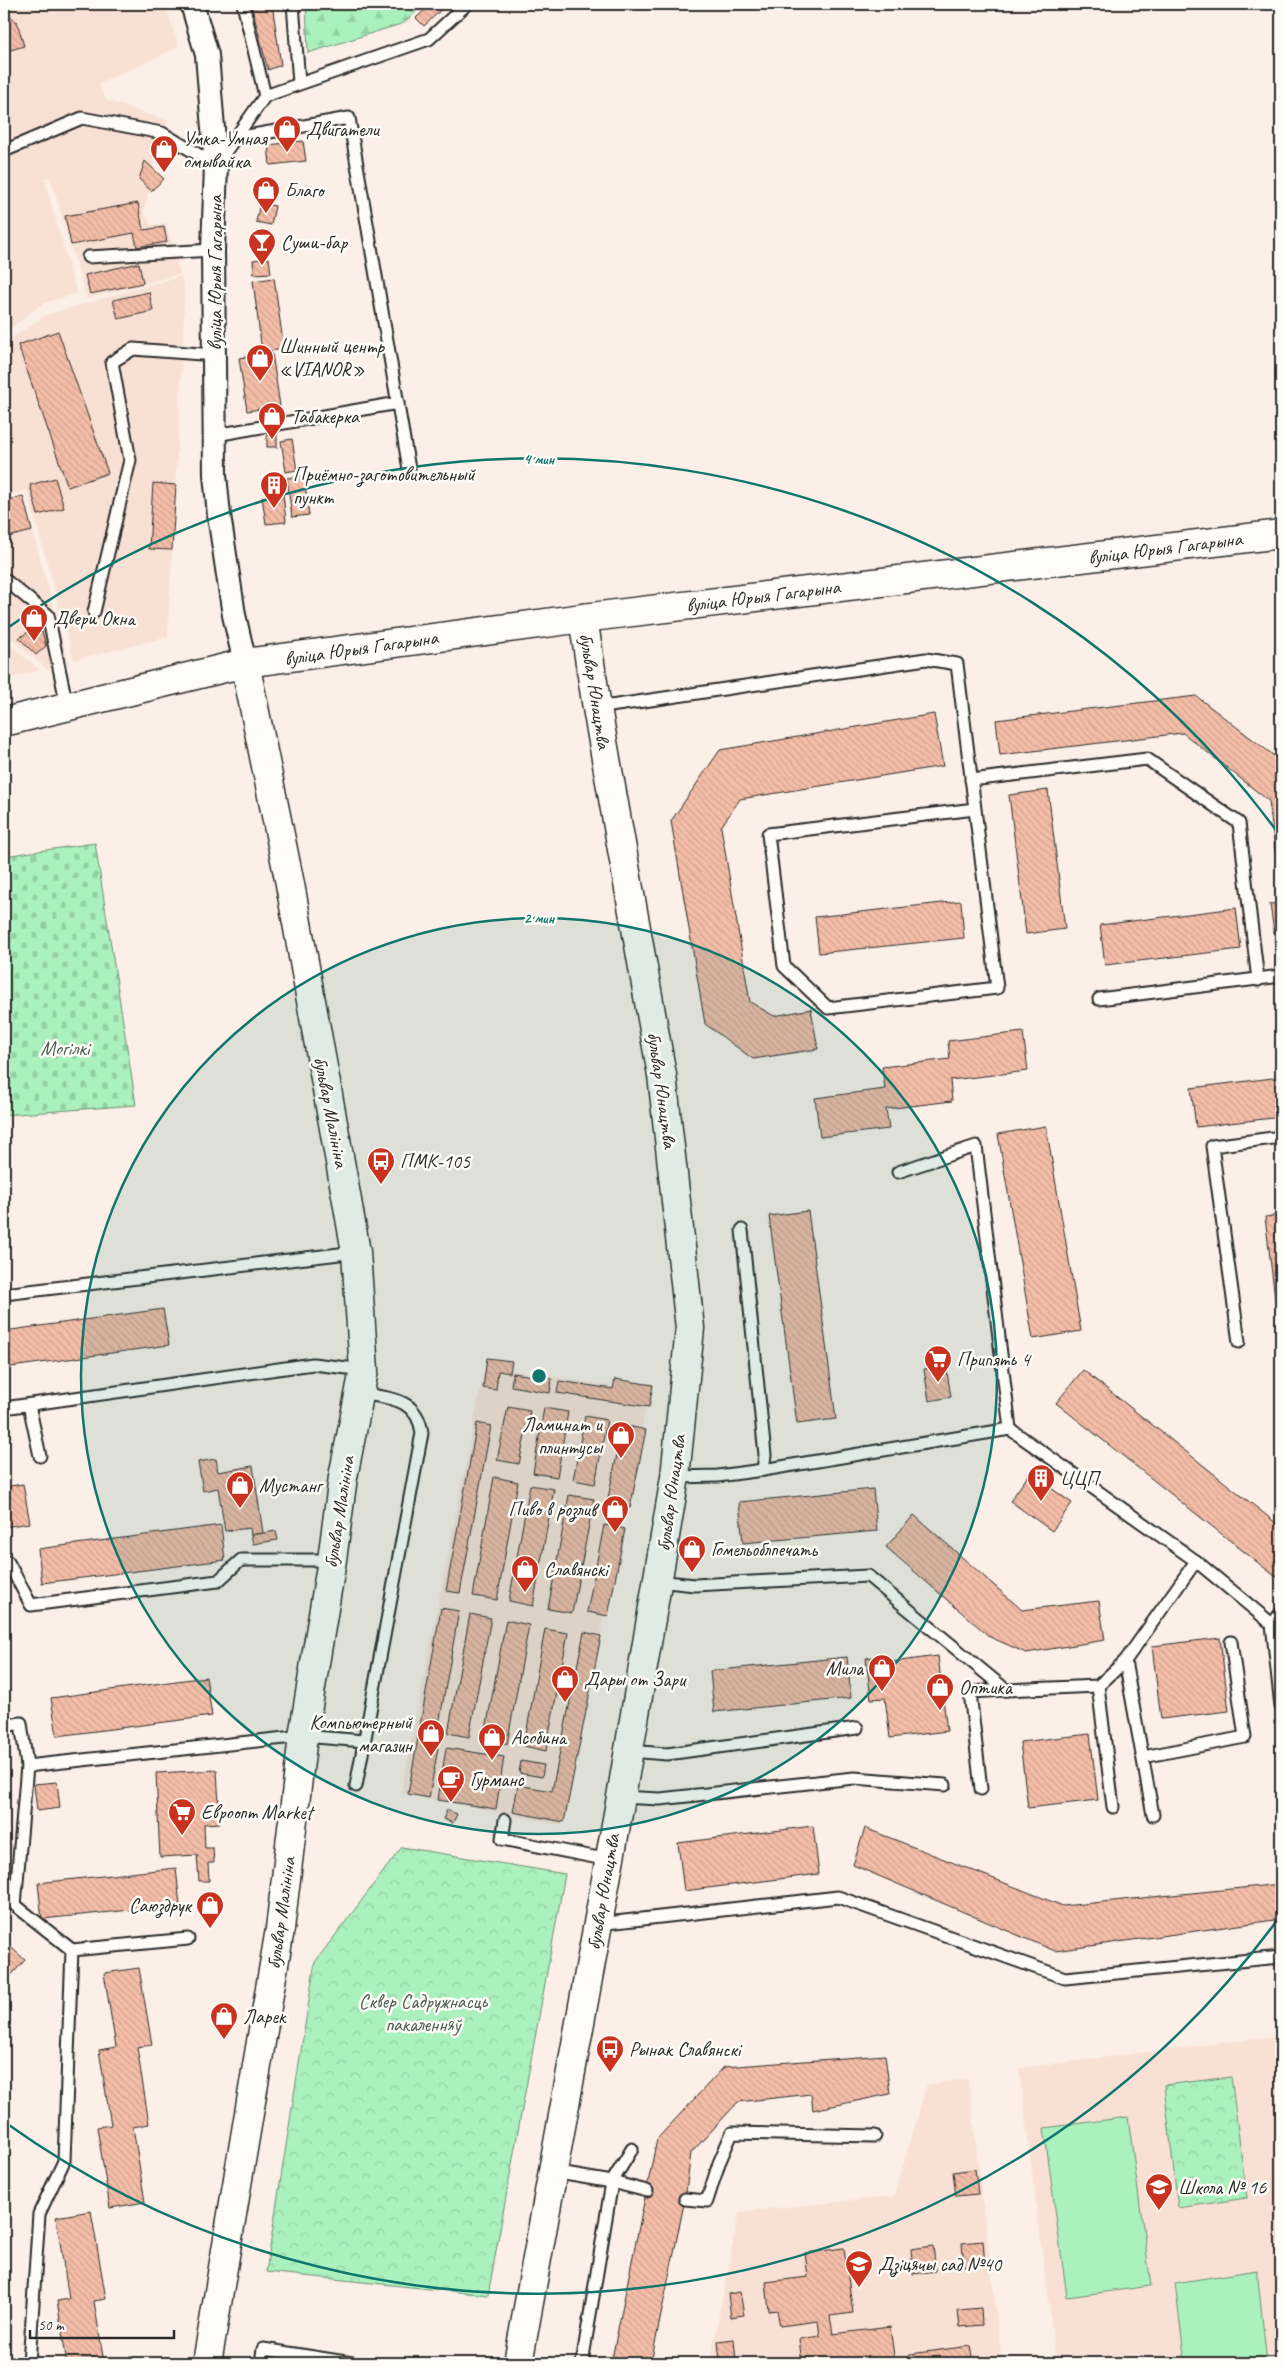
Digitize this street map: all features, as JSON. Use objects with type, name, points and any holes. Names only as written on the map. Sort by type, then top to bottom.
[{"type":"main road","name":"вуліца Юрыя Гагарына","points":[[4,722],[245,663],[583,618],[1281,534]]},
{"type":"main road","name":"бульвар Юнацтва","points":[[518,2363],[629,1752],[675,1477],[690,1328],[662,1075],[597,708],[583,618]]},
{"type":"main road","name":"бульвар Малініна","points":[[207,2363],[280,1929],[303,1736],[332,1560],[343,1477],[362,1382],[356,1252],[290,884],[245,663]]},
{"type":"street","name":"вуліца Юрыя Гагарына","points":[[192,4],[207,54],[216,165],[213,250],[215,475],[234,615],[245,663]]},
{"type":"lane","points":[[243,4],[265,96]]},
{"type":"lane","points":[[293,4],[298,83]]},
{"type":"lane","points":[[4,151],[82,118],[162,133],[216,165],[265,96],[429,39],[467,4]]},
{"type":"lane","points":[[236,138],[349,118],[409,469]]},
{"type":"lane","points":[[88,257],[213,250]]},
{"type":"lane","points":[[94,612],[130,460],[112,362],[133,349],[215,355]]},
{"type":"lane","points":[[216,435],[398,403]]},
{"type":"lane","points":[[4,579],[48,615],[67,706]]},
{"type":"lane","points":[[597,708],[926,659],[957,664],[997,988],[828,1008],[784,966],[768,834],[975,810]]},
{"type":"lane","points":[[971,780],[1147,759],[1239,823],[1258,980]]},
{"type":"lane","points":[[1099,999],[1281,976]]},
{"type":"lane","points":[[1239,1342],[1212,1146],[1281,1137]]},
{"type":"lane","points":[[898,1172],[976,1146],[1010,1429]]},
{"type":"lane","points":[[742,1230],[765,1455],[764,1470]]},
{"type":"lane","points":[[4,1294],[356,1252]]},
{"type":"lane","points":[[4,1408],[313,1364],[362,1382],[411,1406],[416,1413],[422,1433],[356,1786]]},
{"type":"lane","points":[[29,1405],[40,1456]]},
{"type":"lane","points":[[675,1477],[718,1476],[764,1470],[1010,1429],[1196,1561],[1272,1624],[1281,1707]]},
{"type":"lane","points":[[4,1562],[8,1562],[31,1605],[218,1581],[241,1560],[332,1560]]},
{"type":"lane","points":[[981,1789],[970,1692],[1098,1686],[1124,1661],[1196,1561]]},
{"type":"lane","points":[[657,1581],[695,1584],[868,1576],[1006,1690]]},
{"type":"lane","points":[[1272,1624],[1281,1613]]},
{"type":"lane","points":[[1143,1757],[1245,1737],[1231,1642]]},
{"type":"lane","points":[[1124,1661],[1153,1815]]},
{"type":"lane","points":[[1098,1686],[1113,1807]]},
{"type":"lane","points":[[4,1726],[22,1723],[27,1766],[9,1906],[72,1950],[188,1939]]},
{"type":"lane","points":[[629,1752],[667,1754],[857,1728]]},
{"type":"lane","points":[[27,1766],[303,1736],[364,1742]]},
{"type":"lane","points":[[621,1797],[660,1800],[854,1778],[945,1786]]},
{"type":"lane","points":[[505,1820],[502,1839],[609,1860]]},
{"type":"lane","points":[[598,1924],[838,1896],[1065,1978],[1281,1957]]},
{"type":"lane","points":[[29,2363],[39,2214],[64,2161],[72,1950]]},
{"type":"lane","points":[[685,2199],[707,2201],[719,2163],[732,2133],[875,2136]]},
{"type":"lane","points":[[582,2363],[612,2182],[632,2149]]},
{"type":"lane","points":[[553,2172],[612,2182],[647,2191]]},
{"type":"lane","points":[[261,2363],[263,2348],[352,2363]]},
{"type":"shaded area","points":[[4,4],[165,4],[179,47],[98,84],[106,100],[168,121],[155,144],[153,168],[164,179],[148,194],[144,212],[151,225],[166,223],[180,274],[87,299],[50,177],[44,178],[77,294],[43,303],[4,334]]},
{"type":"shaded area","points":[[181,276],[185,293],[168,637],[74,660],[27,490],[4,496],[4,343],[46,315]]},
{"type":"shaded area","points":[[23,496],[69,664],[48,670],[4,633],[4,502]]},
{"type":"shaded area","points":[[4,640],[40,670],[4,680]]},
{"type":"shaded area","name":"Славянскі","points":[[485,1366],[649,1392],[562,1825],[401,1793]]},
{"type":"shaded area","name":"Школа № 16","points":[[1281,2035],[1281,2363],[1140,2363],[1139,2354],[1078,2363],[1056,2363],[1019,2068]]},
{"type":"shaded area","name":"Дзіцячы сад №40","points":[[968,2079],[1002,2363],[710,2363],[739,2212],[894,2196],[927,2085]]},
{"type":"green space","points":[[306,4],[424,4],[404,23],[308,53]]},
{"type":"green space","name":"Могілкі","points":[[95,843],[136,1105],[4,1115],[4,856]]},
{"type":"green space","name":"Сквер Садружнасць пакаленняў","points":[[402,1847],[565,1874],[488,2295],[266,2272],[315,1962]]},
{"type":"green space","points":[[1231,2077],[1247,2198],[1178,2208],[1164,2085]]},
{"type":"green space","points":[[1128,2117],[1151,2286],[1067,2297],[1044,2128]]},
{"type":"green space","points":[[1257,2270],[1267,2363],[1185,2363],[1175,2283]]},
{"type":"building","points":[[251,4],[272,4],[281,65],[268,70]]},
{"type":"building","points":[[431,4],[447,4],[424,26],[416,18]]},
{"type":"building","points":[[4,10],[17,22],[24,46],[4,52]]},
{"type":"building","name":"Двигатели","points":[[303,141],[306,161],[270,165],[268,145]]},
{"type":"building","points":[[145,161],[164,179],[151,191],[139,179]]},
{"type":"building","points":[[138,203],[143,230],[164,227],[167,242],[137,247],[134,233],[71,245],[65,216]]},
{"type":"building","name":"Благо","points":[[260,203],[275,206],[271,225],[256,222]]},
{"type":"building","name":"Суши-бар","points":[[269,258],[271,273],[254,274],[253,260]]},
{"type":"building","points":[[139,263],[143,283],[90,294],[85,275]]},
{"type":"building","points":[[274,278],[284,349],[262,352],[253,281]]},
{"type":"building","points":[[149,292],[153,311],[118,319],[113,300]]},
{"type":"building","points":[[58,331],[108,473],[68,487],[18,345]]},
{"type":"building","name":"Шинный центр «VIANOR»","points":[[272,353],[280,406],[247,411],[239,358]]},
{"type":"building","name":"Табакерка","points":[[267,434],[277,434],[277,447],[267,447]]},
{"type":"building","points":[[292,439],[297,470],[286,472],[281,441]]},
{"type":"building","points":[[304,476],[309,515],[292,517],[287,478]]},
{"type":"building","points":[[55,478],[64,508],[38,515],[30,485]]},
{"type":"building","points":[[153,483],[176,485],[172,550],[149,549]]},
{"type":"building","name":"Приёмно-заготовительный пункт","points":[[283,494],[286,522],[266,524],[262,497]]},
{"type":"building","points":[[23,496],[32,531],[4,538],[4,501]]},
{"type":"building","name":"Двери Окна","points":[[40,624],[46,646],[36,655],[19,638]]},
{"type":"building","points":[[1196,696],[1281,761],[1281,866],[1277,867],[1269,801],[1183,733],[1000,755],[996,720]]},
{"type":"building","points":[[934,714],[943,766],[740,799],[721,827],[750,1002],[774,1016],[811,1009],[818,1049],[753,1059],[705,1024],[671,821],[720,750]]},
{"type":"building","points":[[1048,790],[1065,929],[1026,934],[1009,795]]},
{"type":"building","points":[[961,901],[964,938],[819,953],[815,917]]},
{"type":"building","points":[[1281,903],[1281,946],[1276,947],[1270,904]]},
{"type":"building","points":[[1236,908],[1241,949],[1105,965],[1100,925]]},
{"type":"building","points":[[1023,1032],[1028,1071],[950,1080],[952,1101],[886,1109],[889,1129],[820,1137],[815,1098],[885,1089],[882,1067],[950,1059],[948,1041]]},
{"type":"building","points":[[1281,1077],[1281,1117],[1196,1127],[1191,1088]]},
{"type":"building","points":[[1046,1126],[1081,1331],[1033,1339],[998,1134]]},
{"type":"building","points":[[808,1211],[836,1419],[797,1424],[769,1216]]},
{"type":"building","points":[[1281,1215],[1281,1347],[1265,1217]]},
{"type":"building","points":[[163,1309],[169,1345],[4,1368],[4,1331]]},
{"type":"building","points":[[487,1358],[512,1361],[510,1373],[498,1371],[496,1390],[483,1388]]},
{"type":"building","name":"Припять 4","points":[[946,1366],[951,1397],[929,1401],[924,1369]]},
{"type":"building","points":[[1083,1370],[1281,1527],[1281,1571],[1276,1577],[1056,1403]]},
{"type":"building","points":[[513,1373],[552,1379],[550,1393],[511,1386]]},
{"type":"building","points":[[615,1379],[653,1385],[649,1407],[557,1393],[559,1381],[613,1389]]},
{"type":"building","points":[[508,1407],[530,1411],[519,1464],[497,1460]]},
{"type":"building","points":[[544,1408],[568,1412],[557,1477],[533,1473]]},
{"type":"building","points":[[585,1416],[607,1420],[595,1484],[573,1480]]},
{"type":"building","points":[[477,1423],[491,1426],[460,1593],[446,1591]]},
{"type":"building","points":[[623,1425],[646,1430],[630,1508],[607,1503]]},
{"type":"building","name":"Мустанг","points":[[216,1459],[218,1472],[253,1466],[263,1533],[251,1535],[250,1528],[225,1531],[218,1488],[203,1491],[198,1462]]},
{"type":"building","name":"ЦЦП","points":[[1030,1473],[1072,1503],[1052,1531],[1010,1501]]},
{"type":"building","points":[[494,1477],[518,1482],[497,1600],[473,1596]]},
{"type":"building","points":[[23,1484],[30,1523],[4,1527],[4,1487]]},
{"type":"building","points":[[530,1485],[554,1489],[533,1606],[509,1601]]},
{"type":"building","points":[[873,1489],[877,1531],[743,1543],[739,1502]]},
{"type":"building","points":[[569,1495],[594,1499],[572,1613],[548,1609]]},
{"type":"building","points":[[914,1515],[1022,1610],[1099,1601],[1105,1640],[1026,1653],[990,1637],[886,1547]]},
{"type":"building","points":[[221,1525],[225,1560],[42,1583],[38,1549]]},
{"type":"building","points":[[604,1525],[625,1529],[608,1616],[587,1612]]},
{"type":"building","name":"Мустанг","points":[[276,1531],[278,1540],[253,1544],[251,1535]]},
{"type":"building","points":[[441,1608],[459,1611],[435,1747],[438,1748],[429,1798],[408,1794]]},
{"type":"building","points":[[470,1614],[491,1618],[469,1737],[448,1733]]},
{"type":"building","points":[[506,1620],[529,1625],[507,1744],[484,1740]]},
{"type":"building","points":[[545,1629],[568,1633],[546,1751],[524,1746]]},
{"type":"building","points":[[584,1632],[601,1636],[564,1822],[513,1812],[518,1785],[552,1791]]},
{"type":"building","points":[[1220,1638],[1229,1711],[1161,1719],[1152,1646]]},
{"type":"building","points":[[883,1656],[884,1663],[938,1656],[947,1731],[890,1738],[885,1698],[871,1699],[866,1658]]},
{"type":"building","points":[[847,1657],[851,1698],[714,1712],[710,1671]]},
{"type":"building","points":[[206,1677],[212,1716],[57,1736],[51,1698]]},
{"type":"building","points":[[1090,1734],[1098,1800],[1028,1808],[1020,1742]]},
{"type":"building","points":[[446,1748],[504,1757],[496,1809],[438,1800]]},
{"type":"building","points":[[521,1761],[544,1765],[542,1777],[519,1773]]},
{"type":"building","name":"Евроопт Market","points":[[217,1770],[220,1823],[204,1824],[205,1848],[213,1848],[214,1863],[208,1863],[209,1881],[199,1881],[197,1855],[160,1857],[156,1773]]},
{"type":"building","points":[[57,1782],[60,1808],[37,1811],[34,1784]]},
{"type":"building","points":[[447,1810],[457,1814],[453,1823],[443,1819]]},
{"type":"building","points":[[813,1826],[819,1874],[684,1891],[678,1843]]},
{"type":"building","points":[[865,1828],[1063,1906],[1281,1884],[1281,1919],[1055,1951],[853,1865]]},
{"type":"building","points":[[176,1868],[180,1905],[42,1919],[38,1883]]},
{"type":"building","points":[[4,1941],[25,1960],[4,1983]]},
{"type":"building","points":[[139,1968],[152,2045],[137,2047],[149,2124],[133,2127],[145,2202],[110,2208],[97,2127],[111,2125],[99,2050],[116,2047],[104,1973]]},
{"type":"building","points":[[885,2055],[890,2094],[813,2110],[811,2094],[738,2102],[691,2153],[685,2199],[651,2363],[611,2363],[657,2139],[724,2067]]},
{"type":"building","points":[[975,2169],[978,2194],[956,2196],[953,2172]]},
{"type":"building","points":[[91,2211],[106,2299],[94,2301],[104,2363],[67,2363],[57,2301],[69,2299],[56,2217]]},
{"type":"building","points":[[983,2241],[985,2265],[964,2266],[962,2243]]},
{"type":"building","points":[[933,2246],[936,2271],[913,2274],[911,2249]]},
{"type":"building","points":[[844,2248],[853,2313],[830,2316],[833,2334],[890,2327],[895,2363],[802,2363],[799,2339],[820,2336],[818,2321],[780,2326],[777,2310],[769,2311],[766,2282],[808,2277],[805,2253]]},
{"type":"building","points":[[740,2292],[744,2315],[731,2317],[728,2294]]},
{"type":"building","points":[[981,2308],[982,2325],[960,2327],[958,2310]]},
{"type":"building","points":[[734,2339],[736,2361],[720,2362],[718,2341]]},
{"type":"building","points":[[970,2346],[973,2363],[911,2363],[910,2354]]},
{"type":"place","name":"Двигатели","points":[[287,153]]},
{"type":"place","name":"Умка-Умная омывайка","points":[[164,173]]},
{"type":"place","name":"Благо","points":[[266,214]]},
{"type":"place","name":"Суши-бар","points":[[262,266]]},
{"type":"place","name":"Шинный центр «VIANOR»","points":[[260,382]]},
{"type":"place","name":"Табакерка","points":[[272,440]]},
{"type":"place","name":"Приёмно-заготовительный пункт","points":[[274,509]]},
{"type":"place","name":"Двери Окна","points":[[34,642]]},
{"type":"place","name":"ПМК-105","points":[[381,1185]]},
{"type":"place","name":"Припять 4","points":[[938,1383]]},
{"type":"place","name":"Ламинат и плинтусы","points":[[621,1459]]},
{"type":"place","name":"ЦЦП","points":[[1041,1502]]},
{"type":"place","name":"Мустанг","points":[[240,1509]]},
{"type":"place","name":"Пиво в розлив","points":[[615,1533]]},
{"type":"place","name":"Гомельоблпечать","points":[[692,1573]]},
{"type":"place","name":"Славянскі","points":[[525,1593]]},
{"type":"place","name":"Мила","points":[[882,1692]]},
{"type":"place","name":"Дары от Зари","points":[[565,1703]]},
{"type":"place","name":"Оптика","points":[[940,1711]]},
{"type":"place","name":"Компьютерный магазин","points":[[431,1757]]},
{"type":"place","name":"Асобина","points":[[492,1761]]},
{"type":"place","name":"Гурманс","points":[[451,1803]]},
{"type":"place","name":"Евроопт Market","points":[[182,1836]]},
{"type":"place","name":"Саюздрук","points":[[210,1929]]},
{"type":"place","name":"Ларек","points":[[224,2040]]},
{"type":"place","name":"Рынак Славянскі","points":[[610,2073]]},
{"type":"place","name":"Школа № 16","points":[[1159,2211]]},
{"type":"place","name":"Дзіцячы сад №40","points":[[859,2288]]}]
